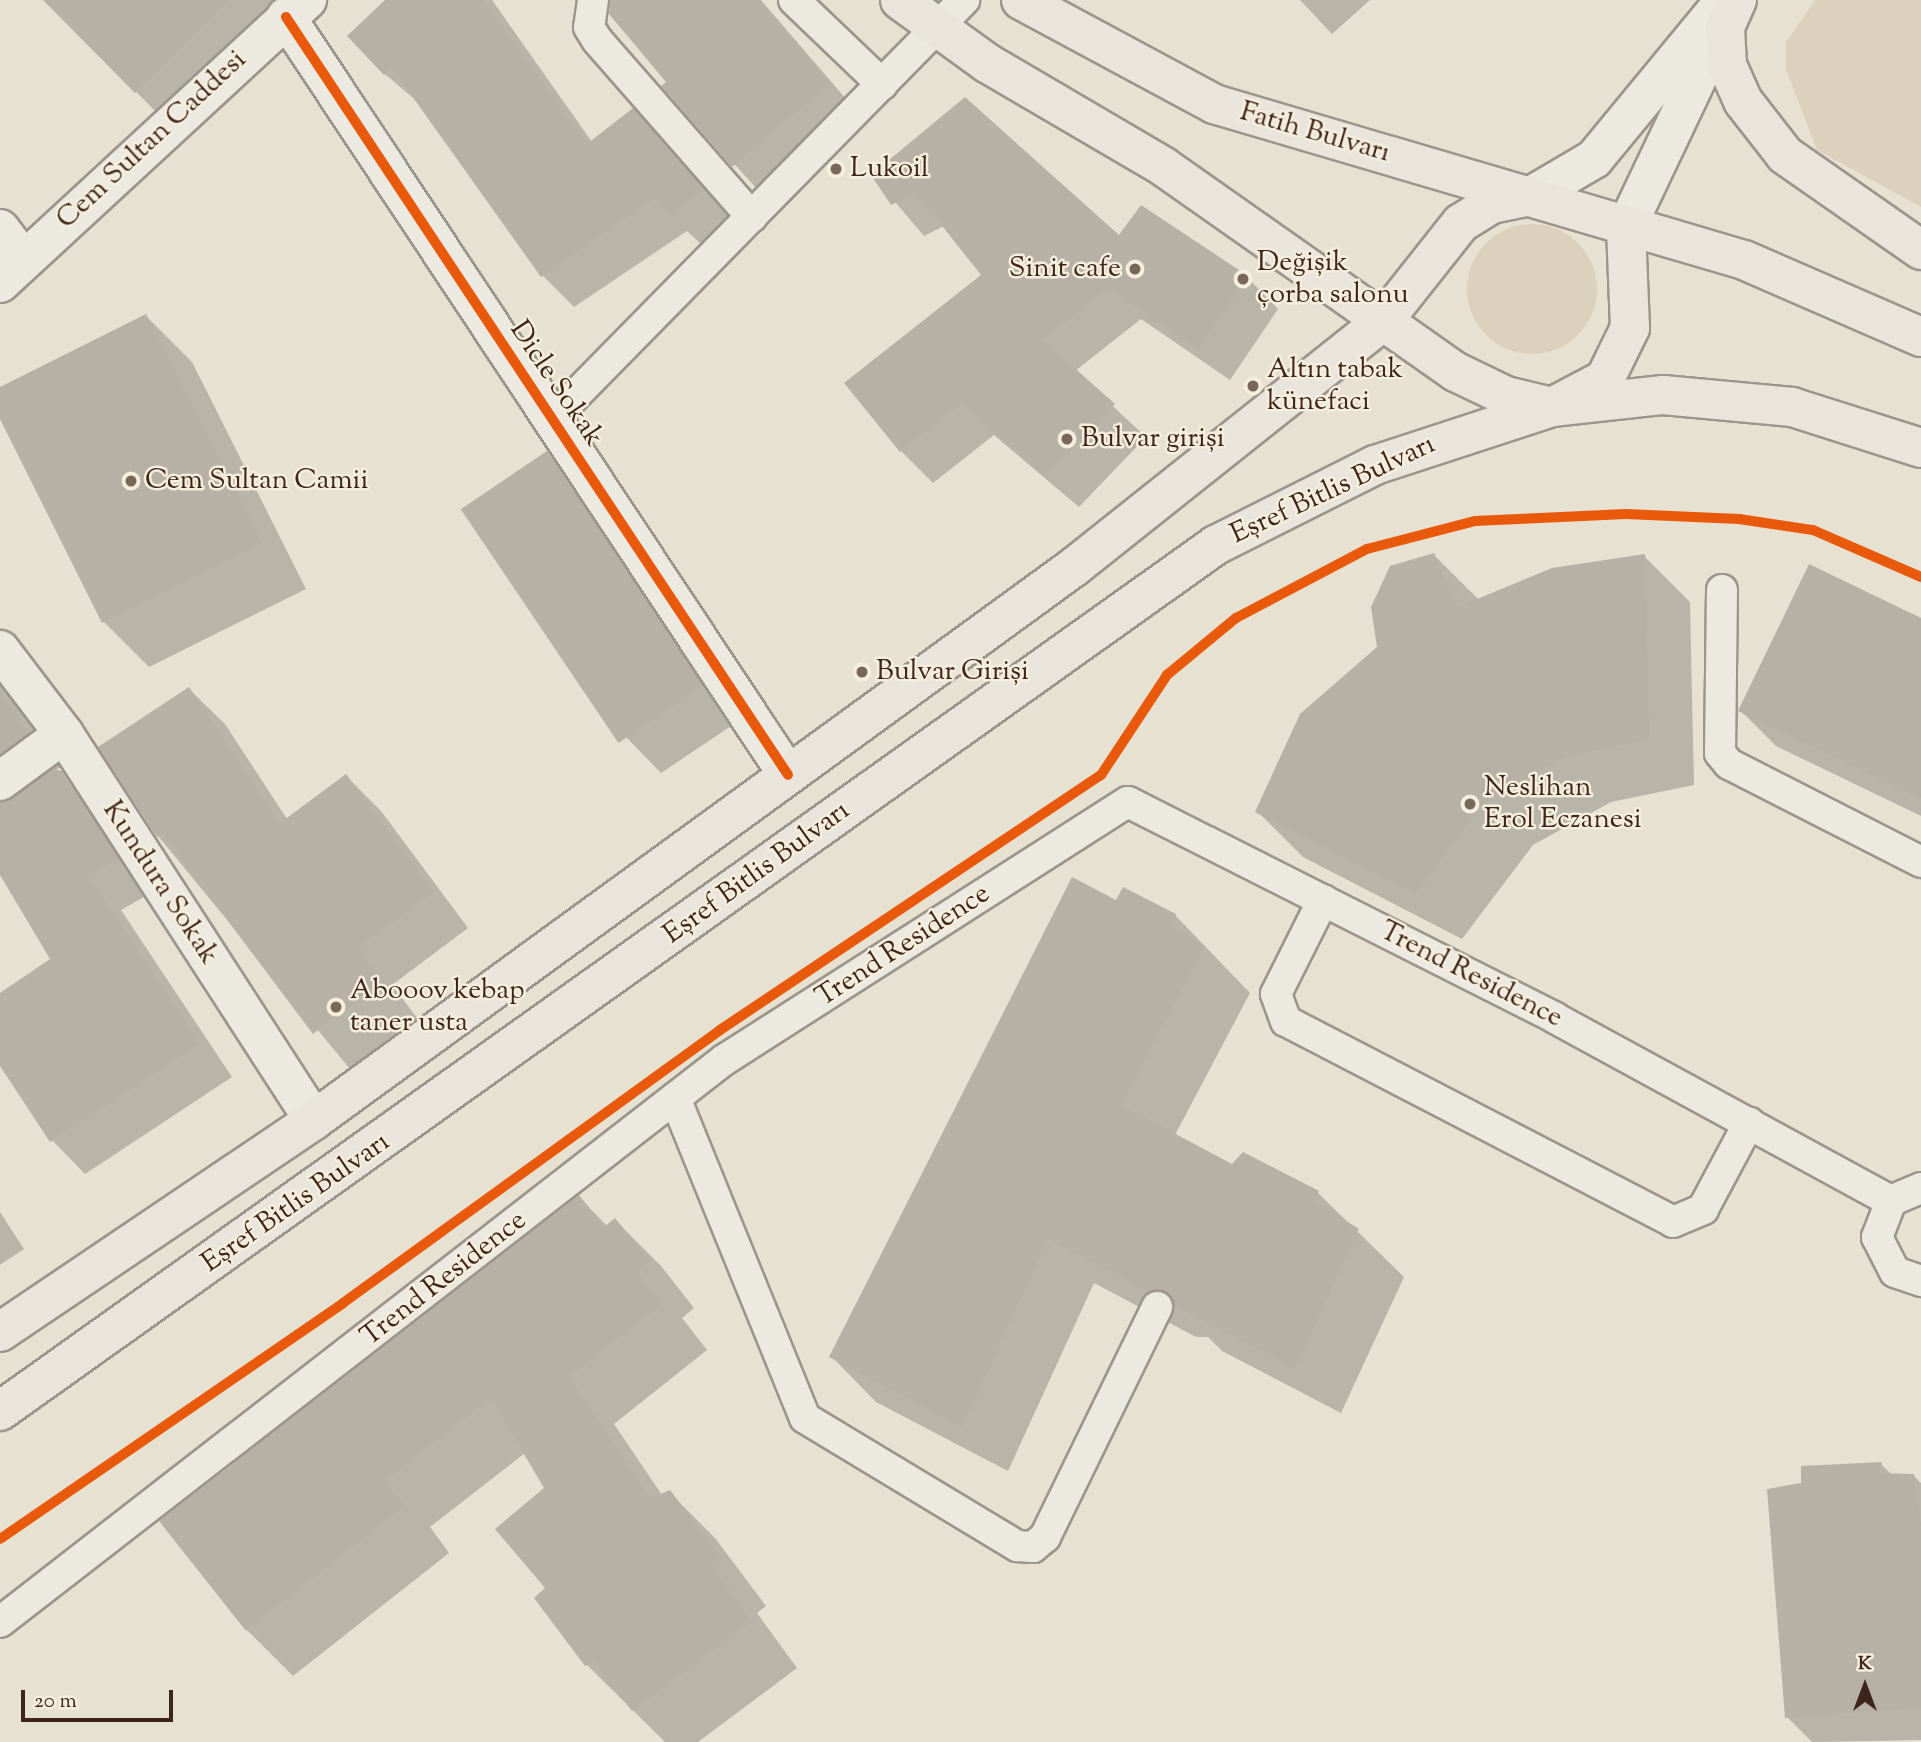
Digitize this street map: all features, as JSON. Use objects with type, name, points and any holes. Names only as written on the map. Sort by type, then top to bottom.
[{"type":"main road","points":[[900,0],[938,28],[1164,167],[1456,372],[1552,407],[1663,395],[1769,405],[1921,447]]},
{"type":"main road","name":"Fatih Bulvarı","points":[[1021,0],[1214,104],[1531,195],[1626,228],[1744,260],[1921,337]]},
{"type":"main road","points":[[1736,0],[1725,27],[1727,65],[1743,101],[1785,155],[1921,250]]},
{"type":"main road","points":[[1384,320],[1461,223],[1491,204],[1531,195]]},
{"type":"main road","points":[[1552,407],[1605,379],[1621,355],[1630,328],[1626,228]]},
{"type":"main road","name":"Eşref Bitlis Bulvarı","points":[[0,1332],[314,1120],[1074,567],[1384,320]]},
{"type":"main road","name":"Eşref Bitlis Bulvarı","points":[[0,1411],[1216,545],[1375,465],[1552,407]]},
{"type":"street","points":[[1531,195],[1594,159],[1725,0]]},
{"type":"street","points":[[1626,228],[1736,0]]},
{"type":"street","name":"Cem Sultan Caddesi","points":[[12,271],[296,9]]},
{"type":"street","name":"Dicle Sokak","points":[[296,9],[552,419],[788,775]]},
{"type":"street","points":[[0,229],[12,271]]},
{"type":"street","name":"Kundura Sokak","points":[[0,650],[64,734],[314,1120]]},
{"type":"street","points":[[0,781],[64,734]]},
{"type":"lane","points":[[593,0],[589,27],[597,40],[752,217]]},
{"type":"lane","points":[[794,0],[882,84]]},
{"type":"lane","points":[[552,419],[964,0]]},
{"type":"lane","points":[[1723,590],[1720,752],[1729,764],[1921,862]]},
{"type":"lane","name":"Trend Residence","points":[[0,1622],[724,1060],[1128,802],[1749,1123],[1891,1202]]},
{"type":"lane","points":[[1322,900],[1276,994],[1286,1021],[1673,1222],[1703,1209],[1749,1123]]},
{"type":"lane","points":[[675,1098],[805,1418],[1017,1546],[1033,1547],[1045,1536],[1157,1307]]},
{"type":"lane","points":[[1921,1188],[1891,1202],[1879,1222],[1881,1252],[1895,1272],[1921,1281]]},
{"type":"shaded area","points":[[1815,0],[1921,0],[1921,207],[1817,150],[1786,69],[1786,42]]},
{"type":"shaded area","points":[[1532,224],[1557,229],[1578,243],[1592,264],[1597,289],[1592,314],[1578,335],[1557,349],[1532,354],[1507,349],[1486,335],[1472,314],[1467,289],[1472,264],[1486,243],[1507,229]]},
{"type":"building","points":[[43,0],[230,0],[135,93]]},
{"type":"building","points":[[385,0],[484,0],[587,144],[633,108],[705,189],[670,217],[656,198],[541,277],[392,68],[384,75],[347,36]]},
{"type":"building","points":[[610,0],[758,0],[830,84],[732,167],[661,86],[666,82],[609,14]]},
{"type":"building","points":[[965,97],[1119,235],[1141,205],[1248,276],[1198,350],[1108,289],[1043,340],[1115,404],[1046,477],[961,404],[900,452],[844,383],[981,275],[916,193],[891,205],[871,175]]},
{"type":"building","name":"Cem Sultan Camii","points":[[146,314],[262,543],[102,623],[0,419],[0,387]]},
{"type":"building","points":[[547,451],[705,685],[618,743],[461,509]]},
{"type":"building","points":[[1434,553],[1458,607],[1552,568],[1645,554],[1649,739],[1564,757],[1487,800],[1416,894],[1255,812],[1300,714],[1377,647],[1371,607],[1390,566]]},
{"type":"building","points":[[1809,564],[1921,618],[1921,799],[1738,711]]},
{"type":"building","points":[[189,687],[280,823],[346,774],[434,892],[358,948],[383,982],[313,1034],[162,833],[157,837],[98,747]]},
{"type":"building","points":[[0,691],[29,733],[0,754]]},
{"type":"building","points":[[54,769],[62,771],[119,859],[89,877],[200,1044],[50,1142],[0,1066],[0,993],[50,959],[0,875],[0,802]]},
{"type":"building","points":[[1072,877],[1116,900],[1123,887],[1176,914],[1172,927],[1205,946],[1121,1105],[1232,1164],[1243,1152],[1319,1191],[1314,1201],[1359,1229],[1295,1369],[1174,1305],[1165,1292],[1149,1292],[1048,1239],[962,1427],[829,1357]]},
{"type":"building","points":[[579,1195],[604,1227],[615,1218],[650,1261],[637,1272],[663,1304],[569,1377],[651,1498],[670,1490],[722,1559],[712,1566],[752,1622],[632,1711],[594,1661],[585,1666],[534,1598],[545,1588],[495,1529],[544,1488],[491,1398],[385,1481],[405,1506],[246,1631],[159,1521]]},
{"type":"building","points":[[1882,1462],[1879,1473],[1914,1474],[1921,1526],[1921,1707],[1785,1718],[1767,1489],[1801,1483],[1801,1466]]},
{"type":"cycle path","points":[[286,17],[788,775]]},
{"type":"cycle path","points":[[0,1539],[343,1303],[720,1030],[1101,775],[1167,675],[1236,618],[1367,549],[1475,521],[1626,514],[1739,519],[1813,530],[1921,577]]},
{"type":"place","name":"Lukoil","points":[[836,169]]},
{"type":"place","name":"Sinit cafe","points":[[1135,269]]},
{"type":"place","name":"Değişik çorba salonu","points":[[1243,279]]},
{"type":"place","name":"Altın tabak künefaci","points":[[1253,386]]},
{"type":"place","name":"Bulvar girişi","points":[[1067,439]]},
{"type":"place","name":"Cem Sultan Camii","points":[[131,481]]},
{"type":"place","name":"Bulvar Girişi","points":[[862,672]]},
{"type":"place","name":"Neslihan Erol Eczanesi","points":[[1470,804]]},
{"type":"place","name":"Abooov kebap taner usta","points":[[336,1007]]}]
